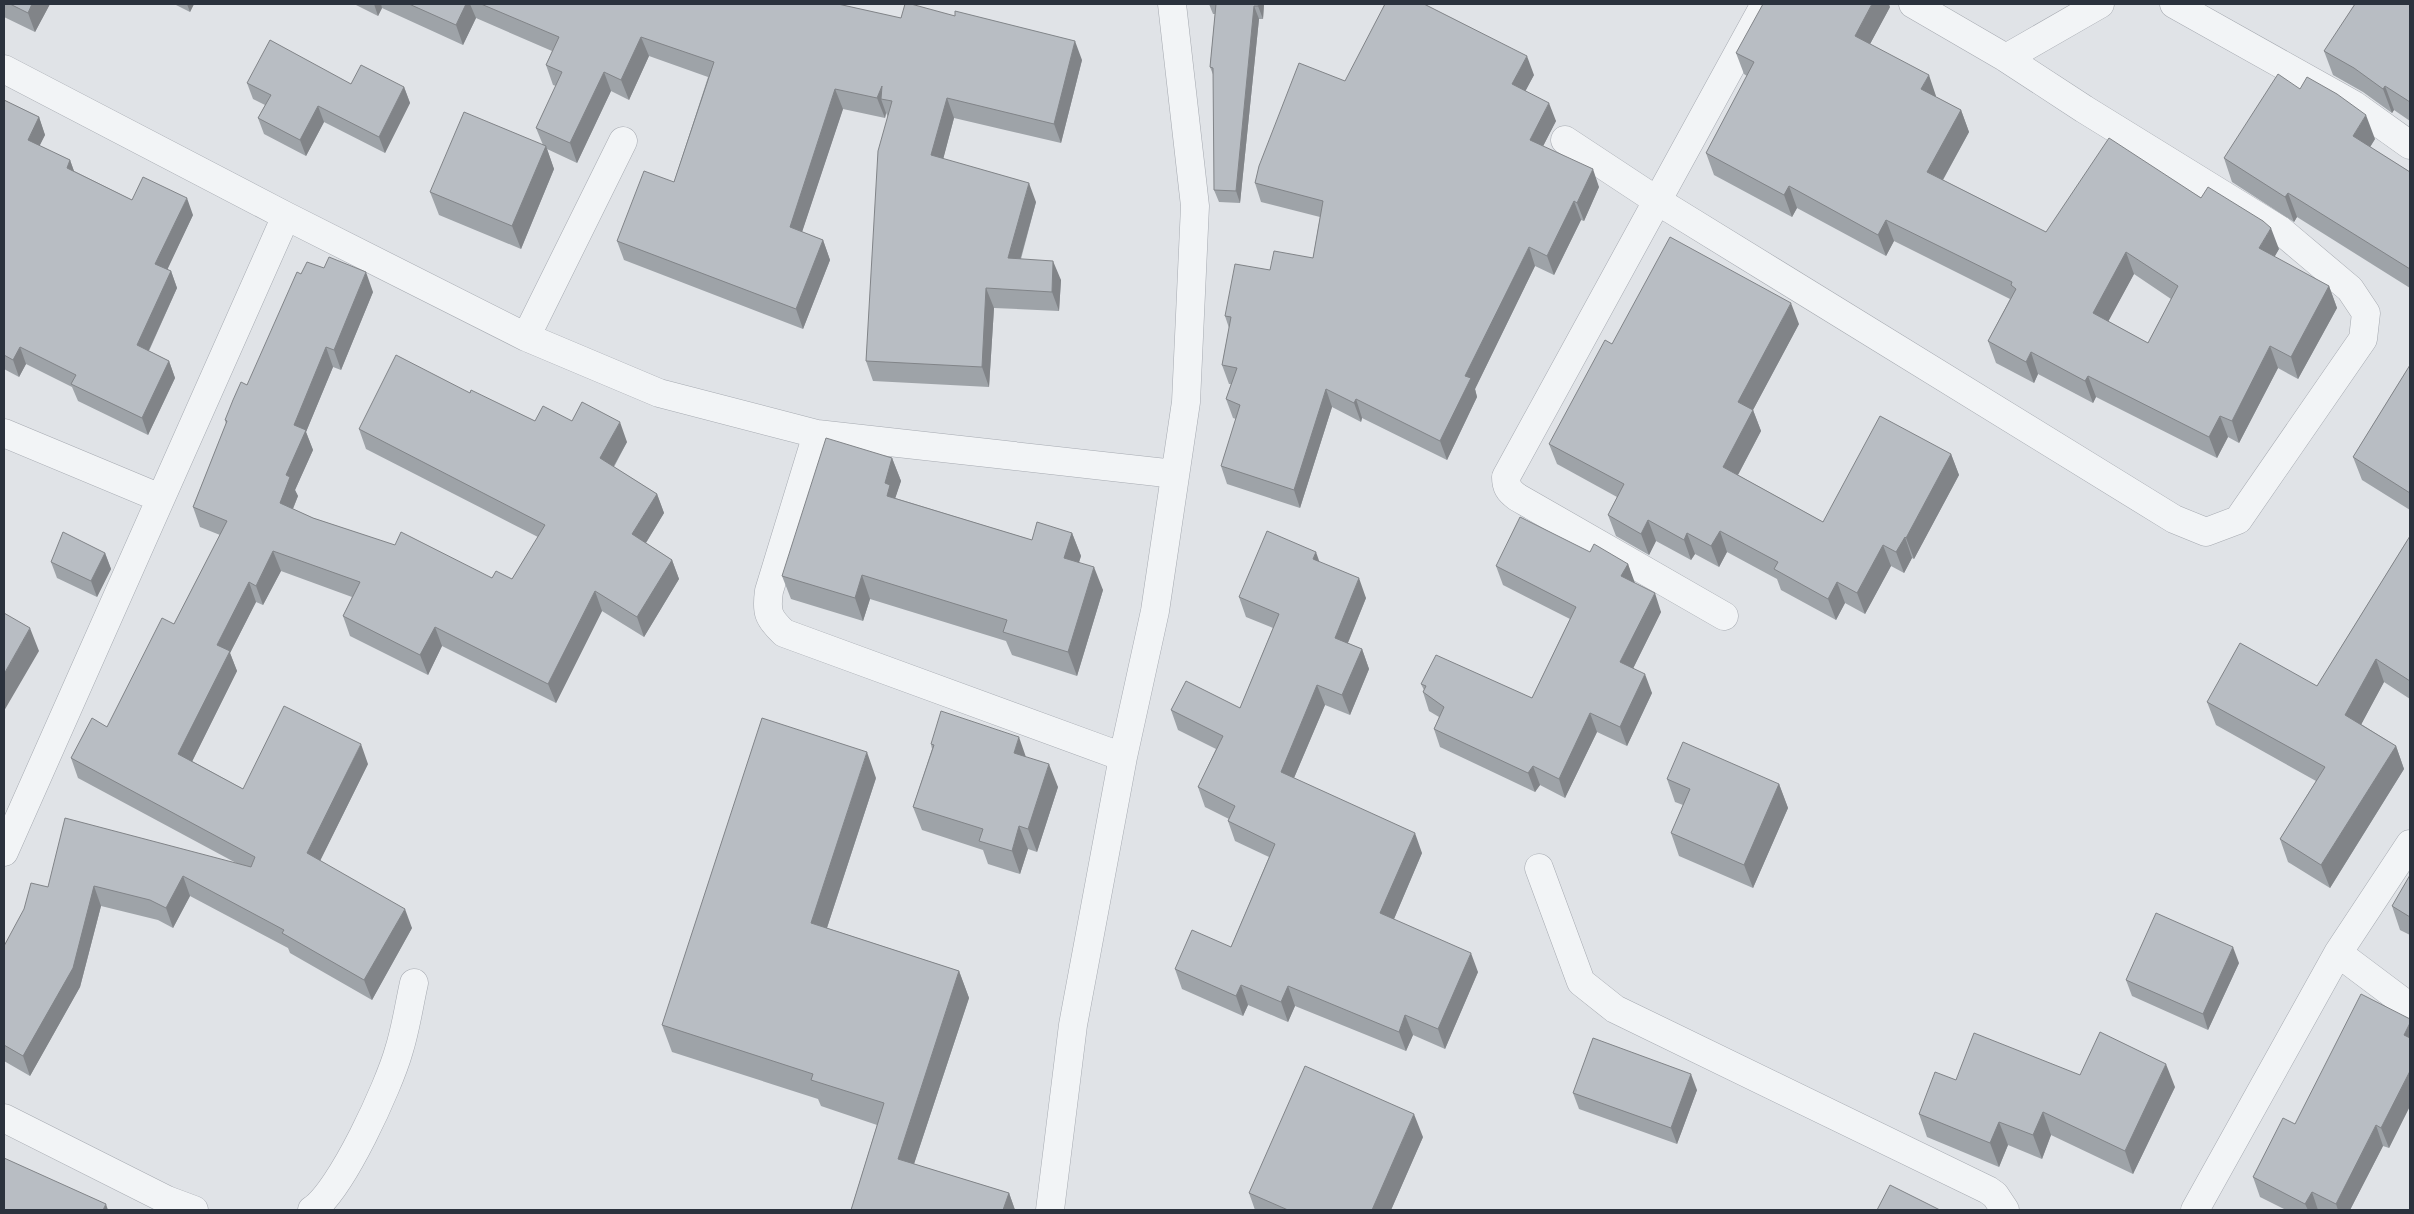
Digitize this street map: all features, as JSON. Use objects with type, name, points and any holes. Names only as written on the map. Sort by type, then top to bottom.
[{"type":"street","points":[[1050,1210],[1073,1025],[1123,757],[1155,611],[1186,402],[1195,206],[1172,4]]},
{"type":"street","points":[[1724,616],[1517,497],[1510,492],[1506,484],[1510,467],[1765,4]]},
{"type":"street","points":[[1565,140],[1656,200],[2174,518],[2206,532],[2238,520],[2362,339],[2366,313],[2350,288],[2280,230],[2084,109],[2006,58],[1913,4]]},
{"type":"street","points":[[2006,58],[2100,4]]},
{"type":"street","points":[[2174,4],[2354,105],[2410,145]]},
{"type":"street","points":[[4,69],[286,216],[526,337],[659,393],[818,434],[1175,474]]},
{"type":"street","points":[[526,337],[623,141]]},
{"type":"street","points":[[4,852],[286,216]]},
{"type":"street","points":[[4,432],[160,498]]},
{"type":"street","points":[[818,434],[769,591],[766,609],[774,623],[784,633],[1123,757]]},
{"type":"street","points":[[2195,1210],[2338,953],[2410,844]]},
{"type":"street","points":[[1539,868],[1581,982],[1598,998],[1614,1009],[1988,1190],[1995,1195],[2005,1210]]},
{"type":"street","points":[[2338,953],[2410,1007]]},
{"type":"street","points":[[312,1210],[322,1204],[348,1164],[384,1089],[399,1051],[414,983]]},
{"type":"street","points":[[4,1118],[164,1205],[194,1210]]},
{"type":"building","points":[[10,4],[32,4],[28,13]]},
{"type":"building","points":[[409,4],[466,4],[456,25]]},
{"type":"building","points":[[481,4],[838,4],[901,18],[905,4],[911,4],[955,16],[955,11],[1075,41],[1054,124],[947,98],[931,155],[1029,183],[1008,258],[1053,261],[1052,292],[986,288],[982,367],[866,361],[878,151],[892,101],[881,99],[882,86],[877,98],[835,89],[790,227],[823,240],[796,309],[617,241],[644,171],[674,182],[714,62],[641,37],[621,80],[604,72],[570,143],[536,128],[562,72],[546,65],[559,37]]},
{"type":"building","points":[[1216,4],[1259,4],[1254,6],[1236,191],[1214,190],[1213,68],[1210,67]]},
{"type":"building","points":[[1385,4],[1424,4],[1527,56],[1512,84],[1549,103],[1530,140],[1593,169],[1577,203],[1574,201],[1547,256],[1529,247],[1465,376],[1471,378],[1440,441],[1356,399],[1354,403],[1326,389],[1294,490],[1221,466],[1240,405],[1226,399],[1237,368],[1222,365],[1231,317],[1225,316],[1235,264],[1270,270],[1274,251],[1313,258],[1323,201],[1255,183],[1259,166],[1299,63],[1345,81]]},
{"type":"building","points":[[1763,4],[1872,4],[1855,36],[1929,75],[1921,89],[1961,110],[1927,172],[2046,232],[2109,138],[2201,198],[2208,187],[2263,221],[2271,228],[2259,248],[2329,286],[2291,357],[2270,346],[2232,421],[2220,416],[2209,437],[2088,376],[2085,381],[2031,352],[2026,362],[1988,341],[2016,289],[2011,285],[2012,282],[1886,220],[1878,235],[1789,186],[1784,195],[1706,153],[1754,62],[1736,53]],"holes":[[[2126,252],[2178,286],[2148,343],[2093,313]]]},
{"type":"building","points":[[2355,4],[2410,4],[2410,102],[2385,86],[2383,89],[2354,68],[2324,51]]},
{"type":"building","points":[[270,40],[351,84],[361,65],[404,87],[379,137],[318,106],[300,140],[258,118],[271,95],[247,83]]},
{"type":"building","points":[[2278,74],[2300,89],[2307,77],[2337,94],[2366,115],[2353,136],[2410,172],[2410,269],[2288,193],[2285,197],[2224,158]]},
{"type":"building","points":[[4,100],[39,117],[28,140],[70,160],[67,168],[132,200],[143,177],[187,198],[155,264],[171,271],[137,345],[169,361],[142,418],[71,384],[76,375],[20,347],[13,360],[4,355]]},
{"type":"building","points":[[464,112],[546,146],[512,226],[430,192]]},
{"type":"building","points":[[1670,237],[1791,303],[1738,402],[1753,410],[1723,467],[1823,522],[1880,416],[1951,454],[1906,538],[1896,552],[1883,545],[1857,593],[1837,582],[1828,599],[1774,569],[1778,562],[1720,531],[1711,546],[1687,533],[1684,540],[1648,520],[1641,534],[1608,515],[1624,484],[1549,444],[1605,340],[1612,344]]},
{"type":"building","points":[[329,257],[366,272],[334,350],[326,347],[294,425],[306,430],[286,475],[290,477],[280,503],[313,518],[395,545],[401,532],[492,578],[496,571],[512,579],[545,525],[359,429],[396,355],[470,393],[471,390],[535,421],[543,406],[572,421],[582,402],[620,422],[600,458],[657,494],[632,534],[672,560],[637,617],[595,591],[548,684],[435,627],[420,655],[343,616],[360,582],[273,551],[256,586],[249,582],[217,645],[230,651],[178,754],[243,789],[284,706],[361,744],[307,853],[405,909],[364,980],[282,933],[284,930],[183,876],[166,908],[150,900],[94,886],[73,968],[23,1056],[4,1045],[4,946],[24,909],[31,883],[48,887],[65,818],[251,867],[255,857],[71,758],[92,718],[107,727],[162,618],[174,624],[227,521],[193,507],[227,421],[225,420],[233,400],[241,382],[247,385],[297,272],[301,274],[307,262],[324,268]]},
{"type":"building","points":[[2410,365],[2410,493],[2353,457]]},
{"type":"building","points":[[826,438],[892,458],[885,483],[890,485],[887,496],[1032,540],[1037,522],[1072,533],[1064,558],[1094,567],[1068,652],[1003,632],[1007,620],[862,575],[855,598],[782,576]]},
{"type":"building","points":[[1520,517],[1590,552],[1594,544],[1628,564],[1621,576],[1655,593],[1620,662],[1645,674],[1620,727],[1590,713],[1559,779],[1533,766],[1528,773],[1434,729],[1444,707],[1423,692],[1426,686],[1421,684],[1436,655],[1532,698],[1576,607],[1496,566]]},
{"type":"building","points":[[1267,531],[1316,552],[1313,559],[1359,578],[1335,638],[1362,649],[1342,695],[1317,685],[1281,772],[1415,833],[1380,913],[1471,953],[1438,1029],[1405,1015],[1399,1032],[1288,986],[1281,1002],[1241,985],[1236,996],[1175,969],[1192,930],[1231,947],[1275,844],[1228,821],[1235,806],[1198,787],[1223,736],[1171,710],[1186,681],[1240,708],[1279,614],[1239,597]]},
{"type":"building","points":[[63,532],[105,553],[91,581],[51,562]]},
{"type":"building","points":[[2410,536],[2410,681],[2376,659],[2345,715],[2396,746],[2321,865],[2280,839],[2325,767],[2207,702],[2240,643],[2317,686]]},
{"type":"building","points":[[4,613],[30,628],[4,674]]},
{"type":"building","points":[[941,711],[1019,737],[1014,753],[1049,764],[1028,829],[1019,826],[1012,851],[979,841],[983,829],[913,807],[934,745],[931,744]]},
{"type":"building","points":[[762,718],[867,752],[811,923],[959,971],[898,1159],[1009,1193],[1003,1210],[851,1210],[884,1103],[811,1080],[813,1074],[662,1025]]},
{"type":"building","points":[[1683,742],[1779,784],[1744,865],[1671,833],[1690,789],[1667,779]]},
{"type":"building","points":[[2410,875],[2410,917],[2392,906]]},
{"type":"building","points":[[2156,913],[2233,947],[2203,1014],[2126,980]]},
{"type":"building","points":[[2361,994],[2410,1019],[2404,1035],[2410,1038],[2410,1071],[2381,1128],[2376,1125],[2336,1204],[2312,1192],[2305,1204],[2253,1177],[2283,1118],[2295,1124]]},
{"type":"building","points":[[2100,1032],[2166,1064],[2125,1151],[2043,1112],[2033,1135],[1999,1122],[1990,1143],[1919,1114],[1935,1072],[1956,1080],[1974,1033],[2080,1075]]},
{"type":"building","points":[[1593,1038],[1691,1074],[1671,1128],[1573,1093]]},
{"type":"building","points":[[1305,1066],[1414,1114],[1372,1210],[1288,1210],[1249,1193]]},
{"type":"building","points":[[4,1158],[106,1204],[103,1210],[4,1210]]},
{"type":"building","points":[[1890,1185],[1940,1210],[1877,1210]]}]
